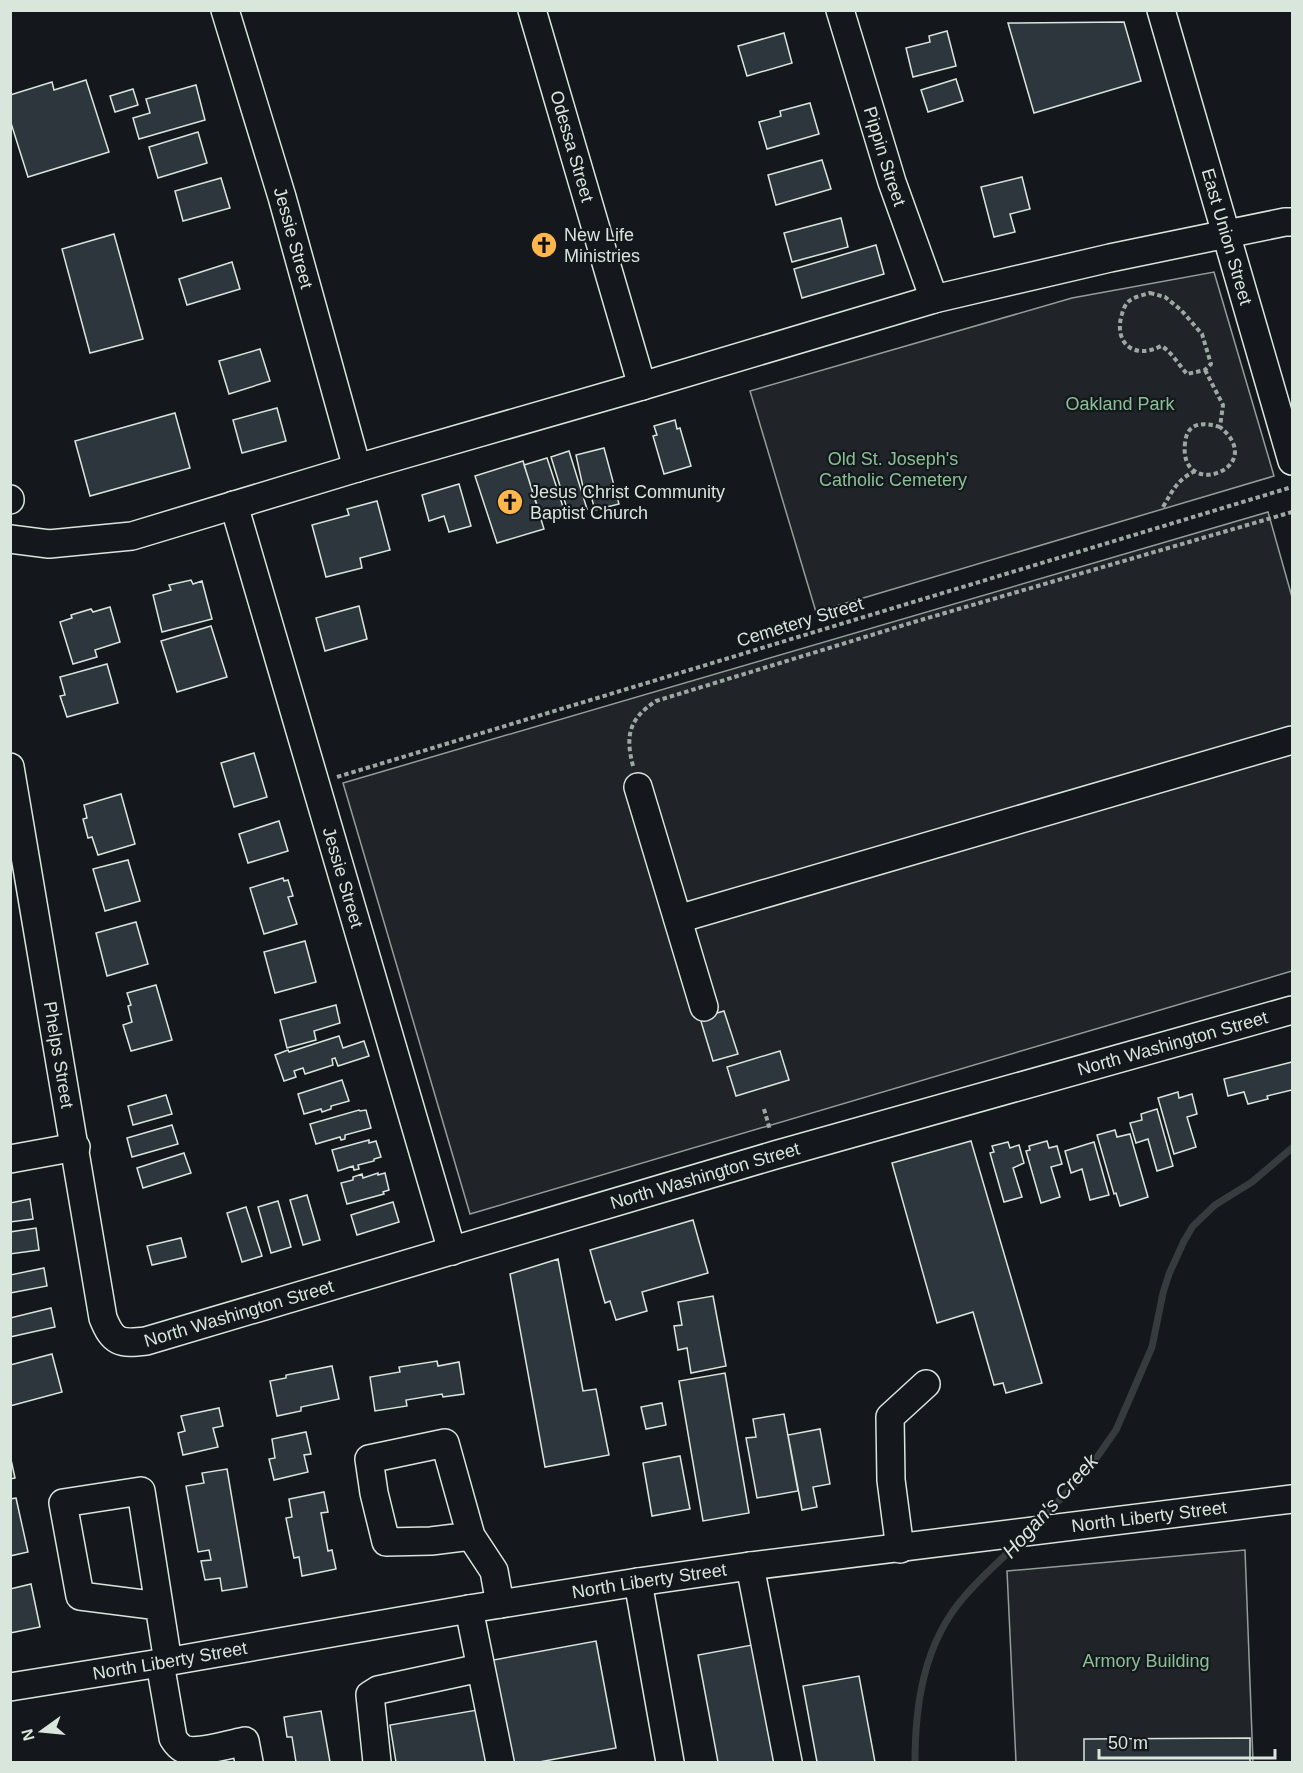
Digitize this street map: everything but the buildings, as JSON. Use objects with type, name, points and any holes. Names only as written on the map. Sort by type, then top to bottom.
[{"type":"street","name":"Jessie Street","points":[[225,10],[282,197],[357,468]]},
{"type":"street","name":"Odessa Street","points":[[532,10],[642,386]]},
{"type":"street","name":"Pippin Street","points":[[840,10],[892,182],[934,299]]},
{"type":"street","name":"East Union Street","points":[[1161,10],[1293,461]]},
{"type":"street","points":[[10,539],[49,544],[132,536],[934,299],[1110,258],[1293,222]]},
{"type":"street","name":"Jessie Street","points":[[234,505],[452,1251]]},
{"type":"street","points":[[678,919],[1293,741]]},
{"type":"street","name":"Phelps Street","points":[[10,767],[103,1318],[109,1332],[118,1340]]},
{"type":"street","points":[[638,787],[704,1007]]},
{"type":"street","name":"North Washington Street","points":[[118,1340],[130,1343],[146,1341],[775,1155],[1293,1010]]},
{"type":"street","points":[[10,1159],[76,1148]]},
{"type":"street","points":[[900,1549],[891,1480],[890,1418],[926,1384]]},
{"type":"street","points":[[471,1536],[431,1541],[386,1542],[374,1493],[369,1459],[445,1443],[471,1536],[494,1571],[500,1604]]},
{"type":"street","points":[[159,1606],[80,1596],[63,1503],[141,1491],[159,1606],[173,1738],[176,1743],[188,1750],[245,1741],[249,1762]]},
{"type":"street","name":"North Liberty Street","points":[[10,1687],[638,1582],[1293,1499]]},
{"type":"street","points":[[750,1566],[788,1762]]},
{"type":"street","points":[[638,1582],[670,1762]]},
{"type":"street","points":[[469,1609],[500,1762]]},
{"type":"street","points":[[377,1762],[370,1695],[378,1690],[480,1668]]},
{"type":"path","points":[[1150,293],[1165,297],[1181,310],[1202,334],[1211,364],[1205,370],[1187,374],[1168,349],[1161,346],[1150,352],[1138,352],[1129,348],[1123,341],[1119,323],[1123,309],[1129,301],[1150,293]]},
{"type":"path","points":[[1205,370],[1223,405],[1220,427]]},
{"type":"path","points":[[1207,423],[1220,427],[1233,442],[1236,450],[1234,458],[1225,470],[1216,475],[1205,475],[1195,471],[1186,463],[1184,453],[1185,439],[1190,429],[1207,423]]},
{"type":"path","points":[[1163,507],[1176,484],[1184,476],[1195,471]]},
{"type":"path","name":"Cemetery Street","points":[[315,784],[1293,487]]},
{"type":"path","points":[[638,787],[629,753],[628,736],[644,709],[656,701],[914,622],[1293,512]]},
{"type":"path","points":[[764,1109],[770,1131]]},
{"type":"green space","points":[[1214,272],[1274,476],[816,612],[750,391],[1072,298]]},
{"type":"green space","points":[[1268,512],[1292,597],[1292,971],[470,1214],[343,783]]},
{"type":"green space","name":"Armory Building","points":[[1245,1550],[1253,1762],[1016,1762],[1007,1571]]},
{"type":"waterway","name":"Hogan's Creek","points":[[1038,1522],[1073,1486],[1116,1430],[1152,1347],[1169,1274],[1193,1226],[1215,1205],[1252,1182],[1292,1148]]},
{"type":"waterway","name":"Hogan's Creek","points":[[915,1762],[920,1696],[924,1675],[939,1634],[964,1597],[1020,1541]]},
{"type":"place","name":"New Life Ministries","points":[[544,245]]},
{"type":"place","name":"Jesus Christ Community Baptist Church","points":[[510,502]]},
{"type":"park label","name":"Oakland Park","points":[[1120,404]]},
{"type":"park label","name":"Old St. Joseph's Catholic Cemetery","points":[[893,469]]}]
